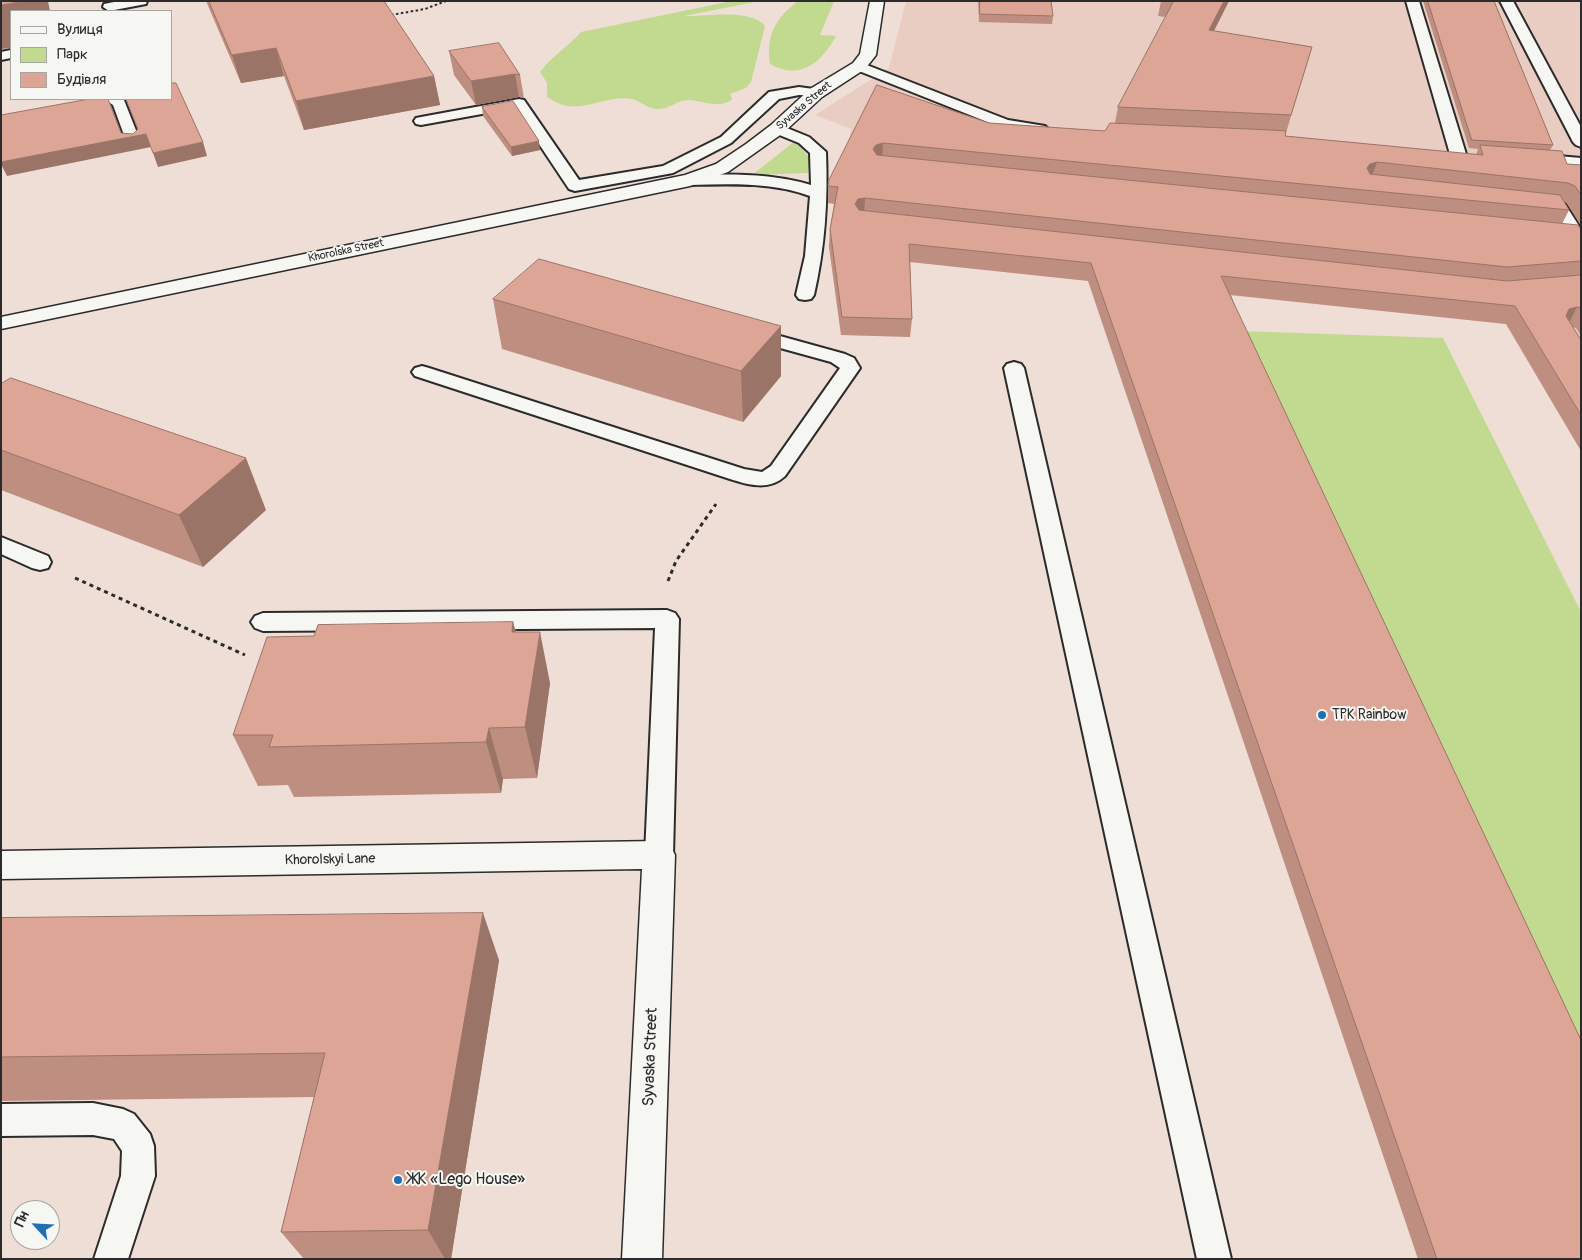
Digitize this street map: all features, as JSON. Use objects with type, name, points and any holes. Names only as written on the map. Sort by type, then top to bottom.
[{"type":"street","points":[[859,66],[868,56],[877,1]]},
{"type":"street","name":"Syvaska Street","points":[[690,180],[722,168],[778,129],[816,93],[859,66]]},
{"type":"street","name":"Khorolska Street","points":[[1,323],[690,180]]},
{"type":"street","name":"Syvaska Street","points":[[642,1259],[660,855]]},
{"type":"street","name":"Khorolskyi Lane","points":[[1,865],[660,855]]},
{"type":"lane","points":[[109,6],[141,1]]},
{"type":"lane","points":[[1412,1],[1458,154]]},
{"type":"lane","points":[[1506,1],[1581,142]]},
{"type":"lane","points":[[859,66],[1006,124],[1032,129],[1051,130]]},
{"type":"lane","points":[[421,122],[519,104],[575,186],[667,170],[726,140],[774,95],[799,91],[816,93]]},
{"type":"lane","points":[[113,100],[119,104],[133,143]]},
{"type":"lane","points":[[778,129],[804,140],[818,152],[818,193],[814,256],[805,295]]},
{"type":"lane","points":[[1438,152],[1476,155]]},
{"type":"lane","points":[[1524,158],[1581,163]]},
{"type":"lane","points":[[690,180],[765,180],[798,184],[818,193]]},
{"type":"lane","points":[[1520,203],[1559,207],[1578,240]]},
{"type":"lane","points":[[1556,234],[1578,240]]},
{"type":"lane","points":[[422,372],[737,474],[762,480],[772,478],[850,368],[847,362],[838,358],[736,330]]},
{"type":"lane","points":[[1014,368],[1214,1259]]},
{"type":"lane","points":[[1,545],[40,562]]},
{"type":"lane","points":[[263,622],[666,618],[660,855]]},
{"type":"lane","points":[[1,1120],[93,1119],[123,1125],[138,1146],[138,1176],[111,1259]]},
{"type":"path","points":[[387,16],[425,9],[446,1]]},
{"type":"path","points":[[666,618],[663,593],[676,561],[737,474]]},
{"type":"path","points":[[40,562],[244,656],[263,622]]},
{"type":"shaded area","points":[[906,1],[1581,1],[1581,451],[1506,324],[908,262],[910,337],[841,335],[829,247],[851,129],[815,115],[889,68]]},
{"type":"green space","points":[[732,1],[760,1],[684,16],[738,15],[758,20],[765,26],[751,82],[746,88],[730,94],[732,99],[730,101],[715,104],[685,100],[656,109],[632,99],[624,98],[584,106],[568,106],[557,103],[547,97],[547,83],[540,72],[581,32]]},
{"type":"green space","points":[[798,1],[834,1],[820,35],[836,36],[824,54],[816,61],[800,70],[791,71],[770,64],[769,44],[778,21]]},
{"type":"green space","points":[[795,141],[810,158],[808,173],[752,175]]},
{"type":"green space","points":[[1241,331],[1443,338],[1581,612],[1581,1073]]},
{"type":"building","points":[[1,1],[25,1],[1,5]]},
{"type":"building","points":[[209,1],[384,1],[434,76],[296,101],[276,48],[232,55]]},
{"type":"building","points":[[980,1],[1051,1],[1053,16],[980,14]]},
{"type":"building","points":[[1174,1],[1224,1],[1209,30],[1312,47],[1291,115],[1118,107]]},
{"type":"building","points":[[1428,1],[1494,1],[1553,145],[1472,140]]},
{"type":"building","points":[[499,43],[520,75],[515,74],[471,81],[449,51]]},
{"type":"building","points":[[172,83],[176,83],[203,142],[153,153],[146,134],[1,162],[1,115],[84,100],[108,100],[121,133],[133,134],[138,129],[126,100],[172,100]]},
{"type":"building","points":[[877,85],[989,123],[1105,131],[1110,123],[1286,131],[1285,136],[1483,155],[1480,145],[1562,151],[1567,164],[1581,165],[1581,195],[1575,186],[1568,183],[1377,162],[1370,164],[1367,168],[1370,174],[1560,195],[1569,210],[883,143],[876,145],[873,149],[877,155],[1578,225],[1581,230],[1581,261],[1507,267],[865,198],[858,199],[855,204],[859,210],[1507,281],[1581,275],[1581,308],[1569,309],[1566,316],[1581,340],[1581,415],[1515,306],[1221,276],[1581,1040],[1581,1259],[1437,1259],[1091,263],[909,244],[912,319],[842,317],[830,229],[838,187],[828,186],[829,180]]},
{"type":"building","points":[[513,101],[539,141],[511,147],[482,107]]},
{"type":"building","points":[[539,259],[781,326],[741,371],[493,299]]},
{"type":"building","points":[[11,378],[246,458],[179,515],[1,450],[1,384]]},
{"type":"building","points":[[513,622],[512,632],[540,632],[525,727],[489,728],[486,742],[269,747],[273,735],[233,735],[267,637],[314,636],[318,625]]},
{"type":"building","name":"ЖК «Lego House»","points":[[483,913],[428,1230],[281,1232],[325,1053],[1,1057],[1,918]]},
{"type":"place","name":"ТРК Rainbow","points":[[1322,715]]},
{"type":"place","name":"ЖК «Lego House»","points":[[398,1180]]}]
